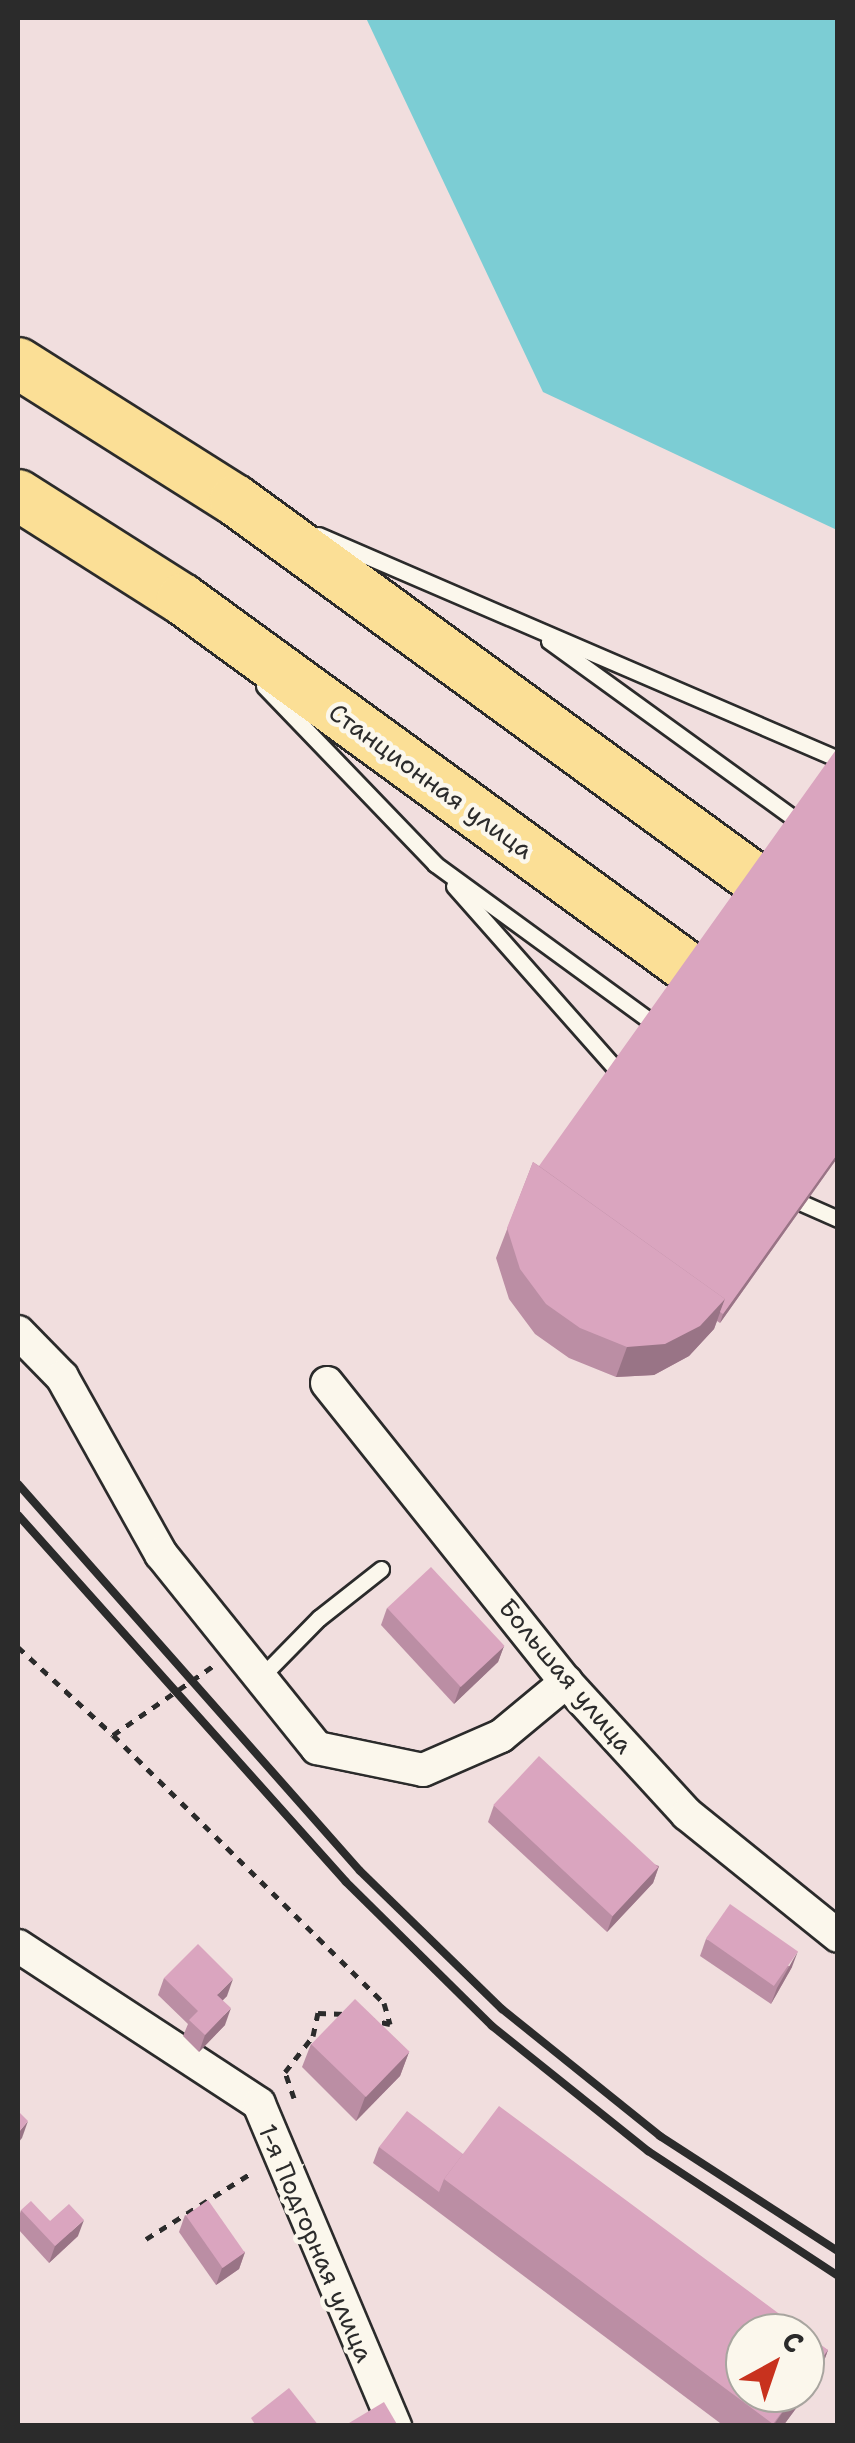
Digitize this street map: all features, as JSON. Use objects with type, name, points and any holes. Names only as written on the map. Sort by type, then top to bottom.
[{"type":"main road","points":[[18,363],[236,500],[838,940]]},
{"type":"main road","name":"Станционная улица","points":[[18,495],[182,600],[838,1076]]},
{"type":"street","points":[[18,1332],[62,1377],[161,1554],[318,1748],[423,1770],[501,1736],[566,1682]]},
{"type":"street","name":"Большая улица","points":[[327,1383],[566,1682],[686,1814],[838,1936]]},
{"type":"street","name":"1-я Подгорная улица","points":[[18,1946],[258,2104],[395,2426]]},
{"type":"lane","points":[[236,500],[838,759]]},
{"type":"lane","points":[[182,600],[435,864],[612,1068],[640,1089]]},
{"type":"lane","points":[[527,625],[838,850]]},
{"type":"lane","points":[[435,864],[679,1042]]},
{"type":"lane","points":[[770,1184],[802,1207],[838,1220]]},
{"type":"lane","points":[[260,1678],[319,1618],[380,1569]]},
{"type":"path","points":[[18,1647],[113,1735],[384,2003],[390,2024],[318,2013],[314,2036],[286,2072],[298,2112],[275,2148],[257,2170],[146,2239]]},
{"type":"path","points":[[113,1735],[214,1665],[240,1688],[260,1678]]},
{"type":"water","points":[[366,18],[837,18],[837,530],[543,392]]},
{"type":"building","points":[[838,747],[838,1153],[723,1314],[720,1312],[725,1299],[539,1166]]},
{"type":"building","points":[[533,1162],[725,1299],[700,1326],[665,1344],[627,1347],[580,1328],[546,1304],[520,1269],[507,1228]]},
{"type":"building","points":[[431,1567],[505,1646],[461,1687],[387,1608]]},
{"type":"building","points":[[539,1756],[658,1867],[613,1916],[493,1805]]},
{"type":"building","points":[[730,1904],[798,1952],[774,1986],[706,1938]]},
{"type":"building","points":[[198,1944],[233,1979],[217,1995],[231,2008],[205,2035],[189,2020],[198,2011],[164,1978]]},
{"type":"building","points":[[355,1999],[410,2052],[366,2097],[311,2044]]},
{"type":"building","points":[[499,2106],[778,2313],[725,2313],[725,2388],[444,2179]]},
{"type":"building","points":[[18,2111],[28,2121],[18,2133]]},
{"type":"building","points":[[407,2111],[463,2154],[439,2192],[379,2147]]},
{"type":"building","points":[[208,2200],[245,2252],[223,2268],[186,2215]]},
{"type":"building","points":[[31,2201],[50,2221],[69,2204],[84,2220],[55,2246],[21,2210]]},
{"type":"building","points":[[289,2388],[319,2426],[256,2426],[251,2418]]},
{"type":"building","points":[[384,2402],[398,2426],[344,2426]]},
{"type":"building","points":[[758,2413],[781,2413],[773,2424]]},
{"type":"railway","points":[[18,1484],[360,1871],[502,2009],[660,2136],[838,2251]]},
{"type":"railway","points":[[18,1515],[346,1882],[492,2026],[648,2151],[838,2276]]}]
